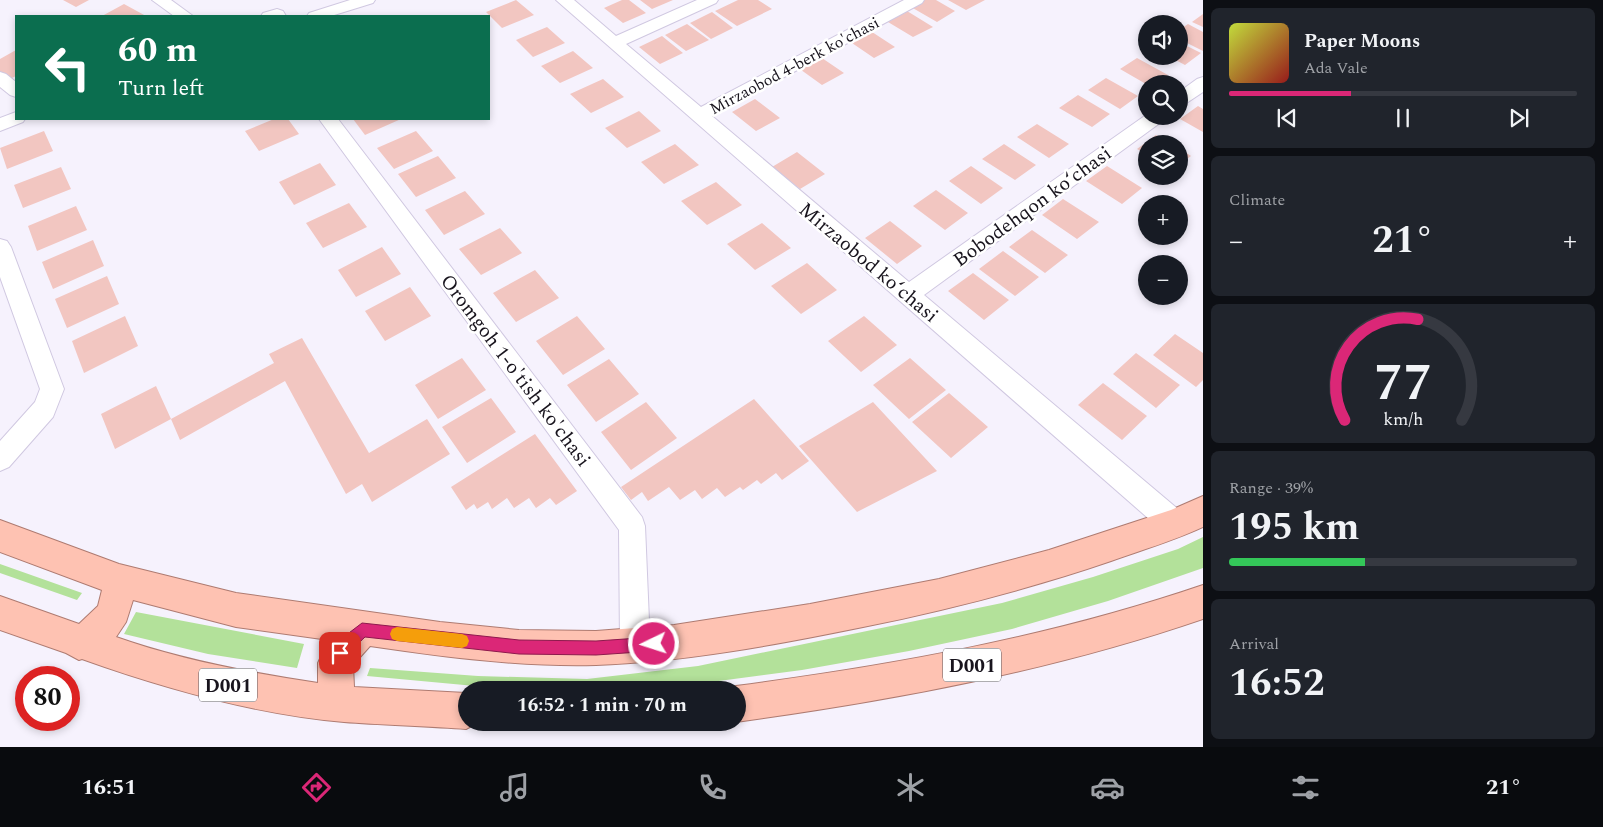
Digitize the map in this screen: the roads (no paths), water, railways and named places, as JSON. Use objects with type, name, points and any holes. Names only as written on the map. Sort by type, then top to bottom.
[{"type":"highway","points":[[0,536],[119,580],[236,610],[362,630],[519,647],[596,648],[674,642],[810,621],[939,595],[1049,566],[1189,518]]},
{"type":"highway","points":[[79,643],[98,632],[113,616],[119,597],[119,580]]},
{"type":"highway","name":"D001","points":[[746,703],[846,689],[972,666],[1140,624],[1198,607]]},
{"type":"highway","name":"D001","points":[[0,613],[79,643],[141,663],[206,680],[273,694],[343,704],[458,711]]},
{"type":"highway","points":[[343,704],[334,683],[335,662],[346,644],[362,630]]},
{"type":"street","points":[[160,0],[183,15]]},
{"type":"street","points":[[318,15],[367,0]]},
{"type":"street","name":"Mirzaobod koʻchasi","points":[[564,0],[907,295],[1189,518]]},
{"type":"street","points":[[614,43],[710,0]]},
{"type":"street","name":"Mirzaobod 4-berk ko'chasi","points":[[698,116],[916,0]]},
{"type":"street","points":[[0,78],[15,90]]},
{"type":"street","points":[[1188,94],[1203,83]]},
{"type":"street","points":[[0,125],[15,118]]},
{"type":"street","name":"Oromgoh 1-o'tish ko'chasi","points":[[329,120],[632,526],[635,645]]},
{"type":"street","name":"Bobodehqon koʻchasi","points":[[907,295],[1144,125]]},
{"type":"street","points":[[0,247],[52,389],[44,409],[0,459]]}]
